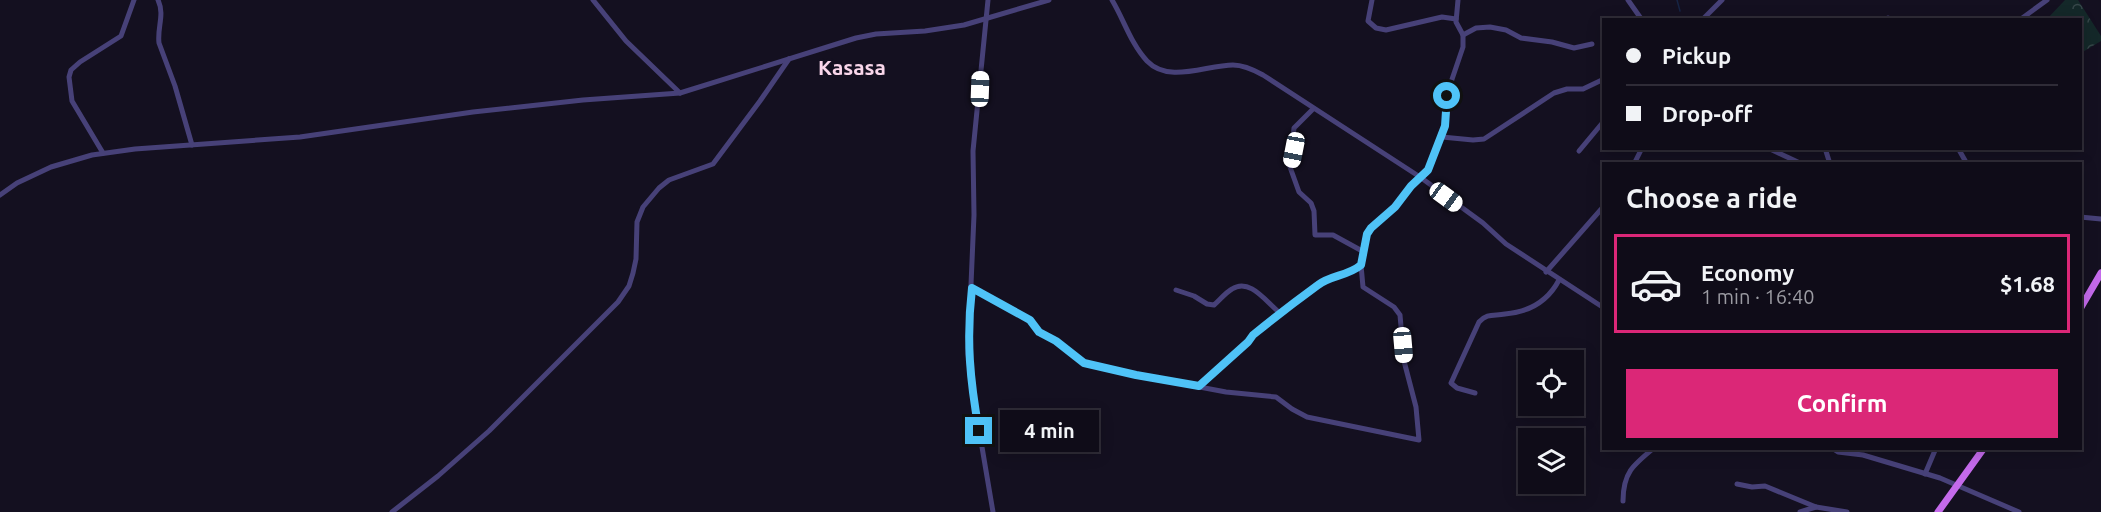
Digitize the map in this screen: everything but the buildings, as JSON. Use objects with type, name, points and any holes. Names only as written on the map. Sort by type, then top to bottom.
[{"type":"main road","points":[[2082,306],[2101,273]]},
{"type":"main road","points":[[1938,512],[1983,450]]},
{"type":"street","points":[[103,153],[72,101],[70,74],[80,62],[121,36],[134,0]]},
{"type":"street","points":[[158,0],[162,9],[159,43],[175,86],[192,145]]},
{"type":"street","points":[[988,0],[973,151],[972,288],[968,354],[993,512]]},
{"type":"street","points":[[0,195],[17,183],[51,167],[103,153],[277,139],[340,132],[429,117],[583,100],[680,93],[856,38],[876,34],[925,31],[986,20],[1049,0]]},
{"type":"street","points":[[1112,0],[1138,50],[1157,68],[1175,72],[1228,65],[1242,66],[1263,75],[1420,177],[1483,223],[1506,244],[1602,307]]},
{"type":"street","points":[[1372,0],[1368,21],[1380,29],[1393,29],[1442,17],[1456,19]]},
{"type":"street","points":[[972,288],[1030,320],[1039,332],[1056,341],[1084,363],[1136,375],[1276,397],[1292,409],[1311,418],[1419,440],[1416,407],[1404,361],[1400,315],[1394,307],[1362,287],[1361,265],[1367,234],[1428,170],[1442,137],[1446,122],[1448,91],[1463,46],[1463,35],[1456,19],[1458,0]]},
{"type":"street","points":[[1628,0],[1641,18]]},
{"type":"street","points":[[1704,18],[1722,0]]},
{"type":"street","points":[[2022,18],[2047,0]]},
{"type":"street","points":[[595,1],[626,41],[680,93]]},
{"type":"street","points":[[1463,35],[1476,28],[1490,27],[1506,30],[1521,38],[1571,47],[1581,48],[1592,44]]},
{"type":"street","points":[[392,512],[438,476],[489,431],[618,302],[629,286],[633,273],[636,259],[637,222],[643,207],[669,180],[712,164],[789,59]]},
{"type":"street","points":[[1442,137],[1484,139],[1554,93],[1567,89],[1583,89],[1602,80]]},
{"type":"street","points":[[1313,109],[1294,128],[1291,173],[1299,192],[1311,203],[1314,211],[1315,235],[1334,235],[1364,252]]},
{"type":"street","points":[[1579,151],[1602,123]]},
{"type":"street","points":[[1772,150],[1798,162]]},
{"type":"street","points":[[1546,272],[1602,208]]},
{"type":"street","points":[[2082,217],[2101,219]]},
{"type":"street","points":[[1199,386],[1253,335],[1318,284],[1345,275],[1361,265]]},
{"type":"street","points":[[1475,393],[1453,386],[1451,380],[1479,322],[1486,316],[1514,313],[1533,307],[1548,297],[1559,280]]},
{"type":"street","points":[[1176,290],[1214,305],[1235,287],[1244,285],[1254,290],[1280,314]]},
{"type":"street","points":[[1623,501],[1624,480],[1637,462],[1652,450]]},
{"type":"street","points":[[1838,450],[1863,455],[1959,484],[2019,512]]},
{"type":"street","points":[[1925,474],[1935,450]]},
{"type":"street","points":[[1737,484],[1752,487],[1765,486],[1816,507],[1846,512]]},
{"type":"street","points":[[1800,512],[1816,507]]},
{"type":"green space","points":[[2065,0],[2078,0],[2101,36],[2101,41],[2082,52],[2082,18],[2048,18]]},
{"type":"waterway","points":[[1677,0],[1680,11]]},
{"type":"district","name":"Kasasa","points":[[852,68]]},
{"type":"route","points":[[979,431],[968,354],[972,288],[1033,322],[1039,332],[1056,341],[1084,363],[1199,386],[1253,335],[1295,301],[1308,294],[1318,284],[1345,275],[1361,265],[1367,234],[1371,228],[1395,207],[1411,186],[1428,170],[1445,126],[1447,96]]}]
